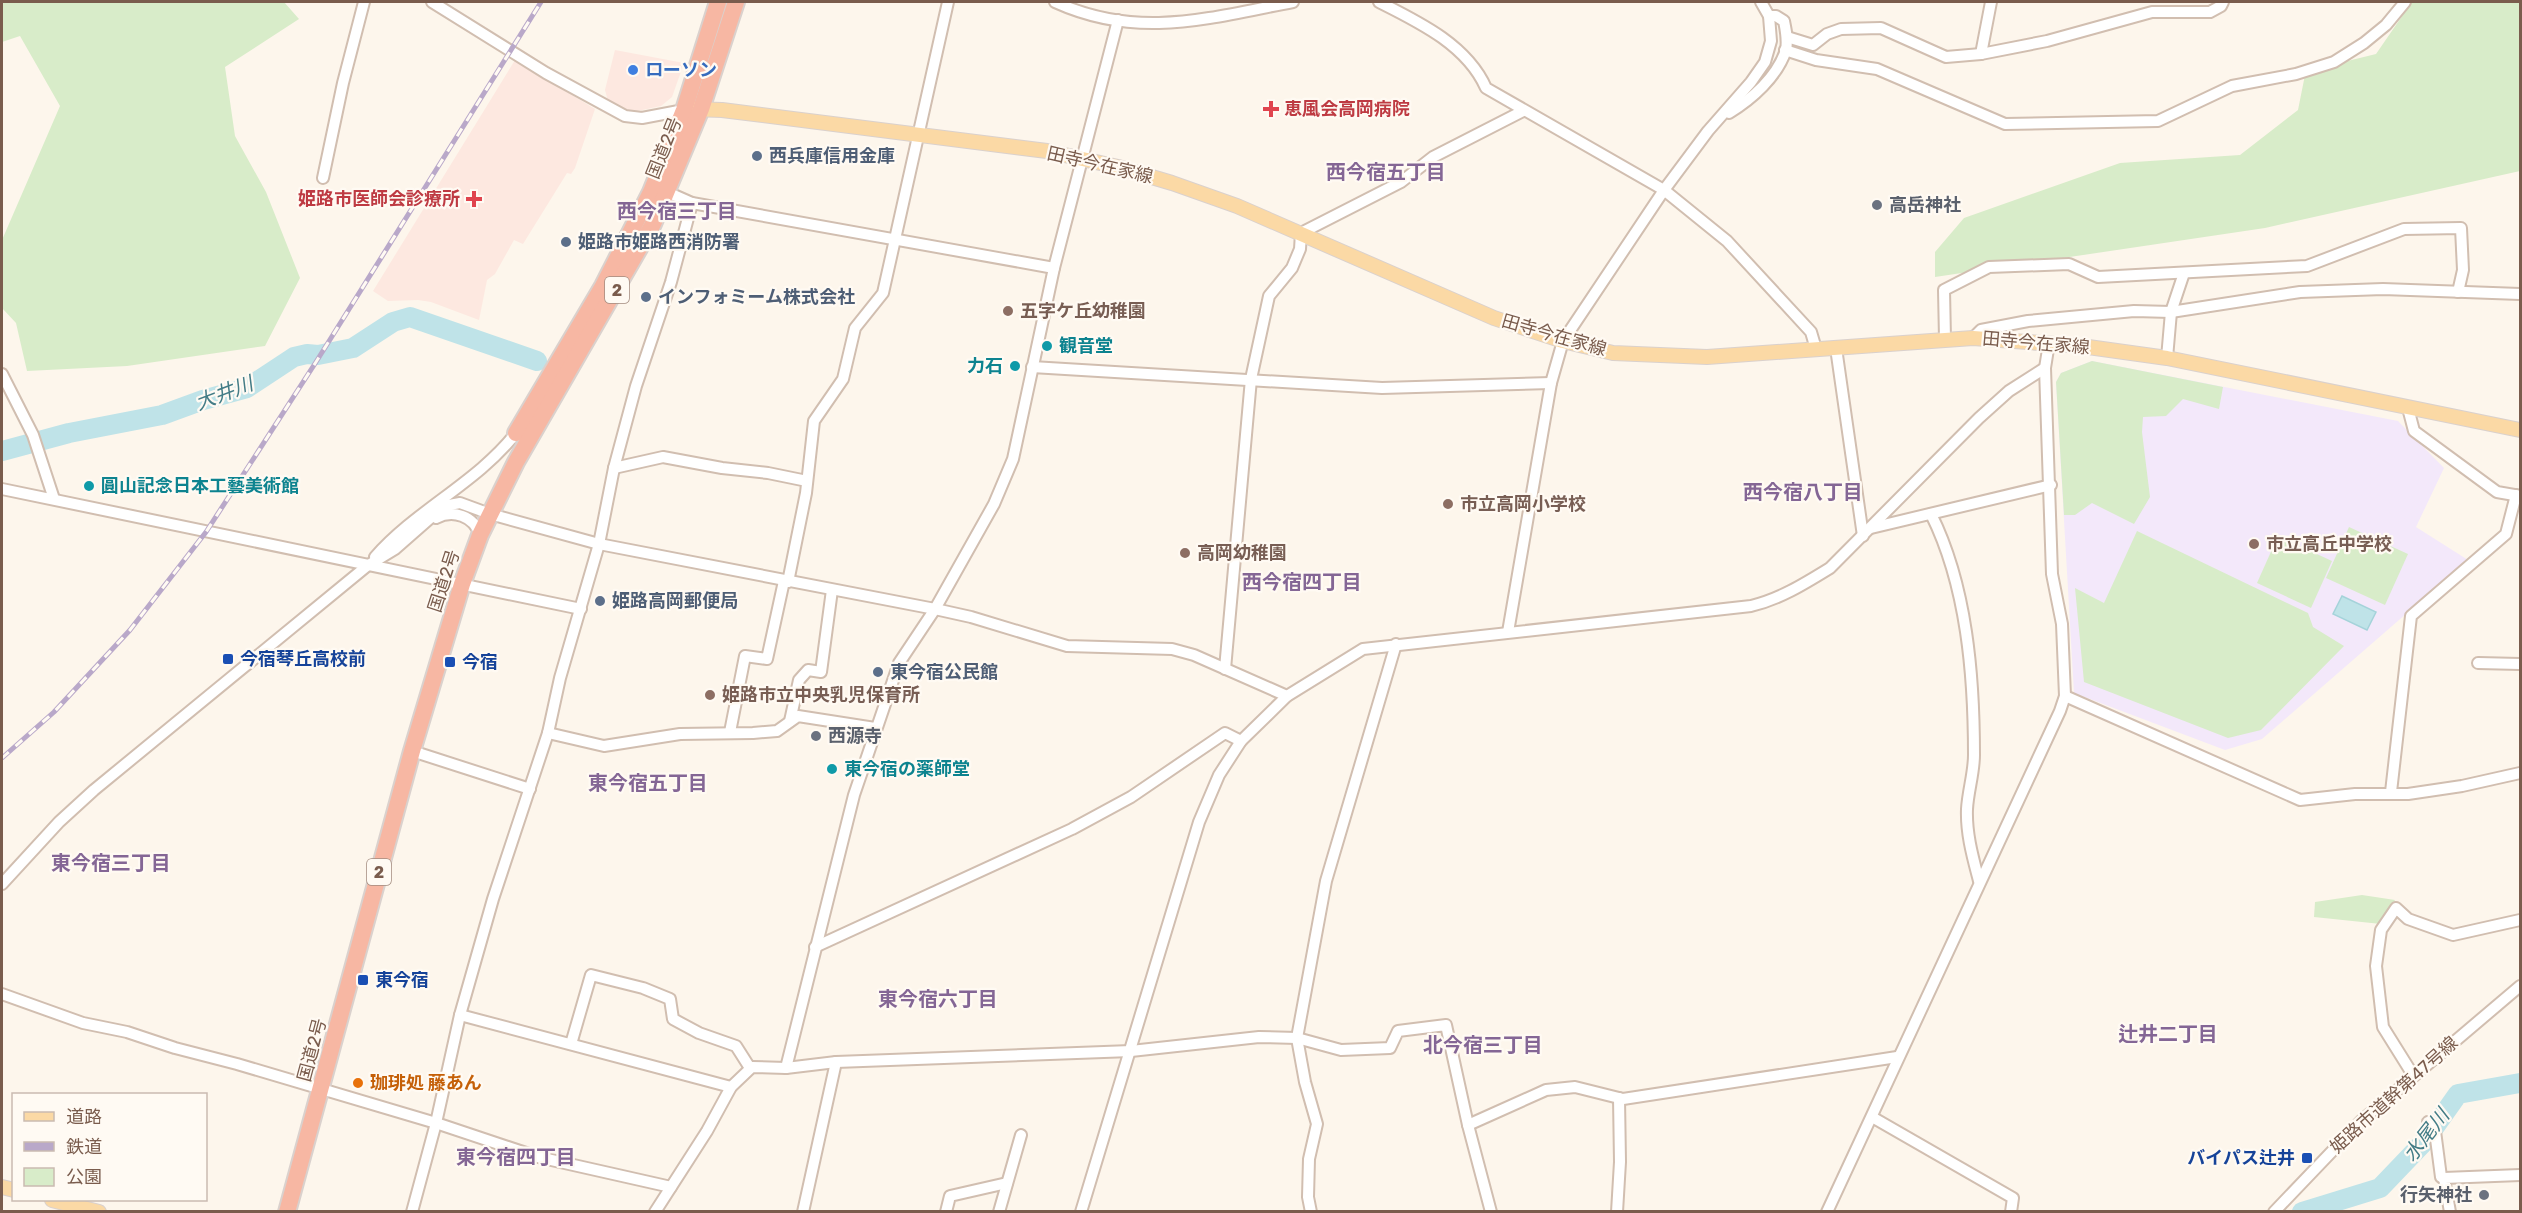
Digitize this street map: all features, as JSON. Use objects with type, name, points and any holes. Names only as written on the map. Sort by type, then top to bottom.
[{"type":"highway","name":"国道2号","points":[[516,433],[627,240],[654,184],[684,110],[718,2]]},
{"type":"highway","name":"国道2号","points":[[287,1212],[412,752],[462,584],[480,535],[516,462],[638,254],[668,192],[701,109],[736,2]]},
{"type":"main road","name":"田寺今在家線","points":[[684,110],[722,110],[1047,151],[1082,159],[1172,183],[1237,206],[1494,318],[1563,341],[1613,353],[1675,357],[1974,338],[2049,343],[2167,358],[2520,430]]},
{"type":"main road","points":[[56,1201],[99,1212]]},
{"type":"street","points":[[323,178],[342,83],[364,2]]},
{"type":"street","points":[[432,2],[546,73],[625,116],[642,118],[684,110]]},
{"type":"street","points":[[730,732],[745,656],[767,659],[806,494],[814,420],[843,379],[855,328],[883,293],[948,2]]},
{"type":"street","points":[[1055,2],[1074,10],[1152,25],[1188,22],[1293,2]]},
{"type":"street","points":[[1379,2],[1414,20],[1467,57],[1479,72],[1486,88],[1664,190],[1727,241],[1811,332],[1816,349]]},
{"type":"street","points":[[1508,632],[1551,383],[1563,341],[1664,190],[1708,131],[1752,82],[1765,62],[1772,41],[1769,16],[1761,2]]},
{"type":"street","points":[[1982,54],[1991,2]]},
{"type":"street","points":[[1787,37],[1813,45],[1827,34],[1841,29],[1881,28],[1946,57],[1982,54],[2047,41],[2152,12],[2210,12],[2221,6],[2223,2]]},
{"type":"street","points":[[1785,50],[1816,60],[1877,69],[2005,124],[2158,121],[2232,86],[2296,74],[2334,62],[2364,43],[2386,25],[2405,2]]},
{"type":"street","points":[[1722,115],[1739,107],[1766,83],[1785,50],[1787,37],[1784,21],[1776,16],[1769,16]]},
{"type":"street","points":[[786,1068],[854,795],[899,663],[935,609],[994,504],[1013,459],[1054,268],[1118,20]]},
{"type":"street","points":[[1225,669],[1251,379],[1269,296],[1292,268],[1300,249],[1301,232],[1401,182],[1433,157],[1523,111]]},
{"type":"street","points":[[668,192],[693,203],[1054,268]]},
{"type":"street","points":[[412,1212],[436,1123],[460,1015],[493,899],[548,733],[560,678],[599,544],[614,468],[636,386],[671,282],[693,203]]},
{"type":"street","points":[[1946,339],[1944,290],[1989,267],[2069,264],[2098,277],[2307,266],[2404,229],[2461,228],[2463,270],[2458,292]]},
{"type":"street","points":[[2167,358],[2171,312],[2184,273]]},
{"type":"street","points":[[1974,338],[1981,330],[2028,321],[2134,312],[2171,312],[2300,292],[2383,289],[2520,294]]},
{"type":"street","points":[[1827,1212],[1872,1117],[1897,1057],[2055,722],[2065,696],[2061,624],[2052,573],[2051,485],[2045,368],[2049,343]]},
{"type":"street","points":[[1836,348],[1867,532]]},
{"type":"street","points":[[1032,367],[1382,388],[1551,383]]},
{"type":"street","points":[[1081,1212],[1199,822],[1219,775],[1241,741],[1287,696],[1363,649],[1739,607],[1770,601],[1830,568],[1979,418],[2009,391],[2045,368]]},
{"type":"street","points":[[2,374],[33,435],[54,499]]},
{"type":"street","points":[[2391,792],[2411,616],[2506,534],[2518,495],[2497,492],[2414,431],[2409,408]]},
{"type":"street","points":[[367,566],[390,539],[498,453],[516,433]]},
{"type":"street","points":[[614,468],[663,457],[807,481]]},
{"type":"street","points":[[1867,532],[2051,485]]},
{"type":"street","points":[[2,489],[581,609]]},
{"type":"street","points":[[2,884],[59,822],[94,790],[367,566],[394,549],[444,507],[455,503],[599,544],[935,609],[971,617],[1067,646],[1172,649],[1194,655],[1287,696]]},
{"type":"street","points":[[425,524],[443,514],[453,513],[471,520],[480,535]]},
{"type":"street","points":[[1931,514],[1948,551],[1973,683],[1974,758],[1967,810],[1970,846],[1979,881]]},
{"type":"street","points":[[790,721],[799,680],[808,670],[821,672],[832,590]]},
{"type":"street","points":[[1311,1212],[1308,1197],[1310,1159],[1317,1124],[1305,1082],[1297,1038],[1326,881],[1396,644]]},
{"type":"street","points":[[2478,663],[2520,664]]},
{"type":"street","points":[[2065,696],[2300,800],[2391,792],[2408,794],[2462,786],[2520,773]]},
{"type":"street","points":[[548,733],[604,746],[680,734],[730,732],[753,734],[777,731],[798,716],[875,728]]},
{"type":"street","points":[[815,947],[1072,830],[1131,797],[1225,733],[1241,741]]},
{"type":"street","points":[[412,752],[530,789]]},
{"type":"street","points":[[2413,1075],[2383,1027],[2376,966],[2381,930],[2396,908],[2408,919],[2453,934],[2520,921]]},
{"type":"street","points":[[571,1044],[591,975],[643,988],[670,999],[673,1019],[699,1033],[736,1046],[750,1068]]},
{"type":"street","name":"姫路市道幹第47号線","points":[[2274,1212],[2338,1143],[2413,1075],[2520,986]]},
{"type":"street","points":[[2,994],[83,1023],[127,1032],[436,1123],[538,1157],[671,1187]]},
{"type":"street","points":[[460,1015],[731,1087]]},
{"type":"street","points":[[655,1212],[707,1131],[731,1087],[750,1068],[786,1068],[836,1062],[1131,1051],[1259,1037],[1297,1038],[1341,1050],[1390,1048],[1398,1031],[1446,1025],[1468,1125],[1491,1212]]},
{"type":"street","points":[[1468,1125],[1546,1090],[1575,1087],[1618,1098],[1897,1057]]},
{"type":"street","points":[[803,1212],[836,1062]]},
{"type":"street","points":[[1617,1212],[1620,1162],[1618,1098]]},
{"type":"street","points":[[1872,1117],[2013,1198],[2011,1212]]},
{"type":"street","points":[[2431,1126],[2450,1212]]},
{"type":"street","points":[[999,1212],[1022,1135]]},
{"type":"street","points":[[2444,1178],[2520,1175]]},
{"type":"street","points":[[946,1212],[950,1196],[1007,1183]]},
{"type":"shaded area","points":[[615,50],[684,63],[672,97],[661,106],[633,112],[608,101],[605,90]]},
{"type":"shaded area","points":[[515,60],[595,109],[575,168],[571,174],[567,173],[523,244],[514,240],[495,274],[487,280],[479,320],[431,302],[388,301],[373,291]]},
{"type":"shaded area","name":"市立高丘中学校","points":[[2092,361],[2398,421],[2444,468],[2416,527],[2468,560],[2262,739],[2225,750],[2074,693],[2056,382],[2061,373]]},
{"type":"green space","points":[[2,2],[284,2],[299,19],[225,67],[235,136],[266,192],[300,278],[265,346],[127,366],[27,371],[16,323],[2,308],[2,240],[60,106],[20,36],[2,42]]},
{"type":"green space","points":[[2406,2],[2520,2],[2520,171],[2265,228],[1935,277],[1935,252],[1964,218],[2120,163],[2240,155],[2298,110],[2305,75],[2319,68],[2376,54],[2407,9]]},
{"type":"green space","points":[[2092,361],[2223,387],[2219,409],[2183,399],[2166,416],[2143,417],[2142,432],[2150,497],[2134,524],[2092,503],[2075,515],[2064,515],[2056,382],[2061,373]]},
{"type":"green space","points":[[2349,527],[2408,554],[2385,605],[2326,578]]},
{"type":"green space","points":[[2137,531],[2308,613],[2313,627],[2344,646],[2261,730],[2228,738],[2084,682],[2075,588],[2104,603]]},
{"type":"green space","points":[[2278,536],[2332,561],[2311,608],[2257,583]]},
{"type":"green space","points":[[2362,895],[2395,900],[2381,924],[2314,917],[2315,902]]},
{"type":"water","points":[[2342,596],[2376,612],[2367,630],[2333,614]]},
{"type":"waterway","name":"大井川","points":[[2,451],[69,433],[162,415],[203,400],[247,388],[294,357],[353,348],[393,322],[410,317],[537,361]]},
{"type":"waterway","name":"水尾川","points":[[2302,1212],[2380,1188],[2424,1142],[2458,1094],[2520,1083]]},
{"type":"railway","points":[[2,758],[54,712],[130,630],[206,532],[316,362],[541,2]]},
{"type":"place","name":"ローソン","points":[[633,70]]},
{"type":"place","name":"恵風会高岡病院","points":[[1271,109]]},
{"type":"place","name":"西兵庫信用金庫","points":[[757,156]]},
{"type":"place","name":"姫路市医師会診療所","points":[[474,199]]},
{"type":"place","name":"高岳神社","points":[[1877,205]]},
{"type":"place","name":"姫路市姫路西消防署","points":[[566,242]]},
{"type":"place","name":"インフォミーム株式会社","points":[[646,297]]},
{"type":"place","name":"五字ケ丘幼稚園","points":[[1008,311]]},
{"type":"place","name":"観音堂","points":[[1047,346]]},
{"type":"place","name":"力石","points":[[1015,366]]},
{"type":"place","name":"圓山記念日本工藝美術館","points":[[89,486]]},
{"type":"place","name":"市立高岡小学校","points":[[1448,504]]},
{"type":"place","name":"市立高丘中学校","points":[[2254,544]]},
{"type":"place","name":"高岡幼稚園","points":[[1185,553]]},
{"type":"place","name":"姫路高岡郵便局","points":[[600,601]]},
{"type":"place","name":"今宿琴丘高校前","points":[[228,659]]},
{"type":"place","name":"今宿","points":[[450,662]]},
{"type":"place","name":"東今宿公民館","points":[[878,672]]},
{"type":"place","name":"姫路市立中央乳児保育所","points":[[710,695]]},
{"type":"place","name":"西源寺","points":[[816,736]]},
{"type":"place","name":"東今宿の薬師堂","points":[[832,769]]},
{"type":"place","name":"東今宿","points":[[363,980]]},
{"type":"place","name":"珈琲処 藤あん","points":[[358,1083]]},
{"type":"place","name":"バイパス辻井","points":[[2307,1158]]},
{"type":"place","name":"行矢神社","points":[[2484,1195]]},
{"type":"district","name":"西今宿五丁目","points":[[1386,172]]},
{"type":"district","name":"西今宿三丁目","points":[[677,211]]},
{"type":"district","name":"西今宿八丁目","points":[[1803,492]]},
{"type":"district","name":"西今宿四丁目","points":[[1302,582]]},
{"type":"district","name":"東今宿五丁目","points":[[648,783]]},
{"type":"district","name":"東今宿三丁目","points":[[111,863]]},
{"type":"district","name":"東今宿六丁目","points":[[938,999]]},
{"type":"district","name":"辻井二丁目","points":[[2168,1034]]},
{"type":"district","name":"北今宿三丁目","points":[[1483,1045]]},
{"type":"district","name":"東今宿四丁目","points":[[516,1157]]}]
